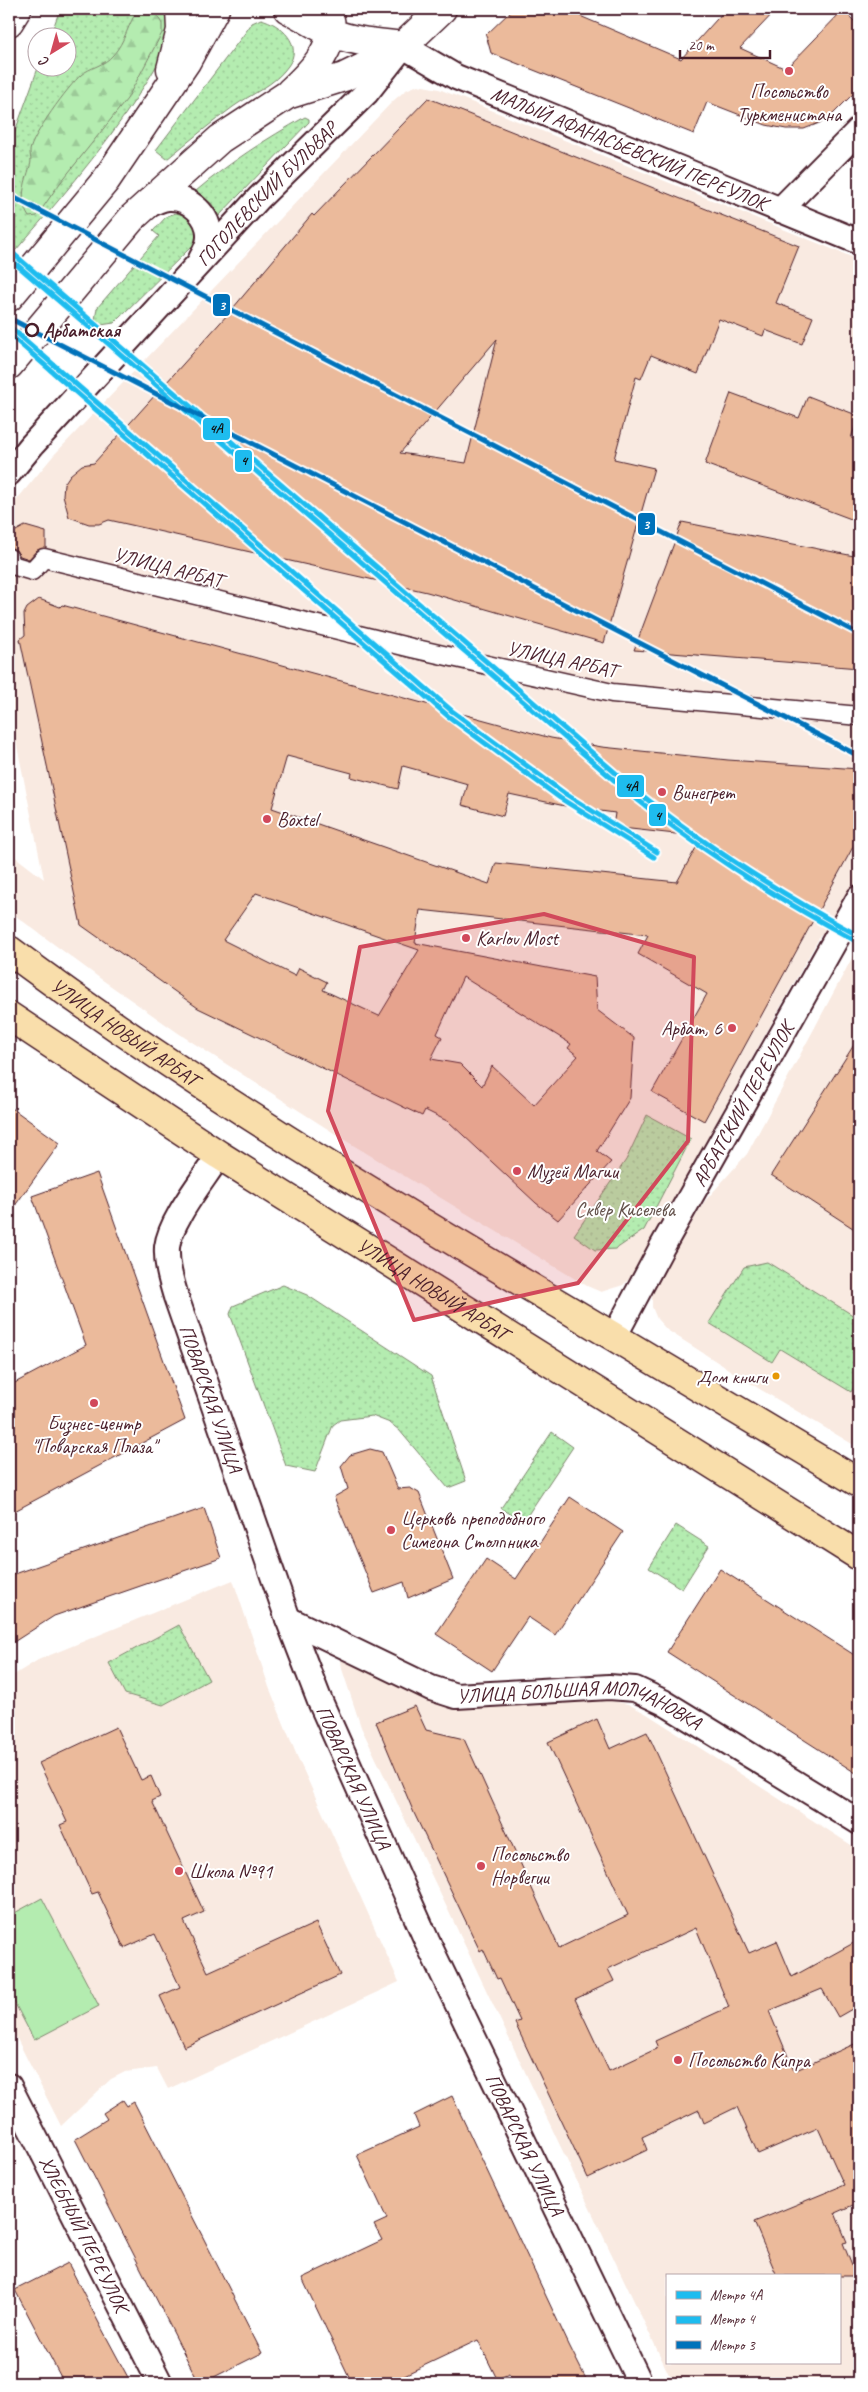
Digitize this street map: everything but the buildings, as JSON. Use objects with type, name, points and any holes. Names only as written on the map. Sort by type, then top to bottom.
[{"type":"main road","points":[[9,22],[17,9]]},
{"type":"main road","points":[[154,112],[175,59],[181,30],[180,9]]},
{"type":"main road","points":[[9,297],[106,180],[154,112],[186,62],[215,9]]},
{"type":"main road","points":[[288,9],[327,20],[366,43],[403,46]]},
{"type":"main road","name":"ГОГОЛЕВСКИЙ БУЛЬВАР","points":[[9,365],[142,209],[220,139],[287,95],[344,76],[403,46],[442,9]]},
{"type":"main road","points":[[287,95],[322,57],[327,20]]},
{"type":"main road","name":"УЛИЦА НОВЫЙ АРБАТ","points":[[9,950],[84,1006],[171,1065],[402,1212],[859,1483]]},
{"type":"main road","name":"УЛИЦА НОВЫЙ АРБАТ","points":[[9,1016],[219,1155],[859,1556]]},
{"type":"street","name":"МАЛЫЙ АФАНАСЬЕВСКИЙ ПЕРЕУЛОК","points":[[403,46],[456,77],[859,242]]},
{"type":"street","name":"ГОГОЛЕВСКИЙ БУЛЬВАР","points":[[9,473],[32,445],[259,198],[366,93],[403,46]]},
{"type":"street","points":[[780,210],[859,130]]},
{"type":"street","points":[[142,209],[168,198],[183,200],[197,208],[206,219],[209,237],[206,249],[196,267]]},
{"type":"street","name":"УЛИЦА АРБАТ","points":[[9,558],[12,565],[32,571],[44,558],[412,648],[612,692],[859,716]]},
{"type":"street","name":"АРБАТСКИЙ ПЕРЕУЛОК","points":[[614,1337],[676,1221],[859,898]]},
{"type":"street","name":"ПОВАРСКАЯ УЛИЦА","points":[[219,1155],[172,1228],[167,1246],[168,1270],[288,1619],[319,1699],[427,1941],[640,2383]]},
{"type":"street","name":"УЛИЦА БОЛЬШАЯ МОЛЧАНОВКА","points":[[288,1619],[431,1688],[456,1696],[609,1687],[635,1689],[663,1702],[859,1822]]},
{"type":"street","name":"ХЛЕБНЫЙ ПЕРЕУЛОК","points":[[9,2086],[160,2383]]},
{"type":"highlighted area","points":[[544,914],[694,957],[688,1141],[578,1283],[414,1320],[328,1111],[360,947]]},
{"type":"shaded area","points":[[418,85],[439,89],[859,260],[859,876],[832,929],[820,936],[630,1278],[623,1285],[601,1292],[587,1286],[348,1142],[184,1037],[9,911],[9,852],[44,879],[9,706],[9,509],[53,456],[393,101],[406,90]]},
{"type":"shaded area","points":[[859,945],[859,1448],[758,1388],[667,1330],[657,1319],[652,1307],[652,1296],[655,1284],[705,1201],[747,1154]]},
{"type":"shaded area","name":"Школа №91","points":[[233,1580],[269,1687],[297,1756],[399,1982],[168,2089],[157,2068],[125,2072],[111,2079],[61,2126],[9,2023],[9,1678],[38,1660]]},
{"type":"shaded area","points":[[352,1659],[375,1675],[425,1700],[449,1708],[607,1700],[628,1704],[647,1714],[859,1850],[859,2383],[673,2383],[361,1727],[341,1661]]},
{"type":"green space","points":[[60,9],[167,9],[167,28],[162,54],[137,97],[76,180],[9,258],[9,148],[34,78],[78,78],[78,28],[53,28]]},
{"type":"green space","points":[[138,9],[154,9],[162,24],[162,33],[127,99],[57,187],[37,216],[29,217],[23,198],[31,164],[30,151],[32,144],[51,111],[75,81],[85,72],[105,62],[117,50]]},
{"type":"green space","points":[[261,19],[276,26],[288,36],[293,50],[288,66],[270,84],[233,107],[167,159],[156,150],[252,23]]},
{"type":"green space","points":[[305,117],[309,119],[309,122],[218,217],[212,204],[196,191],[249,151]]},
{"type":"green space","points":[[176,213],[187,217],[194,224],[196,233],[193,245],[114,323],[94,326],[97,308],[159,236],[153,231],[167,216]]},
{"type":"green space","name":"Сквер Киселева","points":[[647,1115],[691,1139],[644,1230],[616,1249],[595,1250],[574,1235],[626,1160]]},
{"type":"green space","points":[[767,1262],[859,1319],[859,1378],[851,1392],[780,1349],[772,1362],[709,1323],[744,1267]]},
{"type":"green space","points":[[283,1285],[307,1295],[431,1376],[466,1481],[448,1488],[399,1430],[390,1423],[372,1416],[340,1420],[333,1425],[315,1472],[286,1466],[230,1314],[233,1306]]},
{"type":"green space","points":[[552,1432],[573,1447],[523,1522],[501,1508]]},
{"type":"green space","points":[[676,1525],[709,1546],[682,1589],[649,1568]]},
{"type":"green space","points":[[179,1625],[209,1680],[163,1705],[125,1694],[109,1663]]},
{"type":"green space","points":[[42,1898],[99,2006],[34,2040],[9,1992],[9,1916]]},
{"type":"metro line","name":"3","points":[[9,195],[859,634]]},
{"type":"metro line","name":"4А","points":[[9,250],[633,788],[714,849],[800,903],[859,936]]},
{"type":"metro line","name":"4","points":[[9,258],[629,793],[711,854],[797,908],[856,941]]},
{"type":"metro line","name":"3","points":[[9,318],[859,756]]},
{"type":"metro line","name":"4А","points":[[9,326],[452,711],[564,793],[657,852]]},
{"type":"metro line","name":"4","points":[[9,334],[448,716],[560,798],[654,857]]},
{"type":"place","name":"Посольство Туркменистана","points":[[789,71]]},
{"type":"place","name":"Арбатская","points":[[32,330]]},
{"type":"place","name":"Винегрет","points":[[662,792]]},
{"type":"place","name":"Boxtel","points":[[267,819]]},
{"type":"place","name":"Karlov Most","points":[[466,938]]},
{"type":"place","name":"Арбат, 6","points":[[732,1028]]},
{"type":"place","name":"Музей Магии","points":[[517,1171]]},
{"type":"place","name":"Дом книги","points":[[776,1376]]},
{"type":"place","name":"Бизнес-центр \"Поварская Плаза\"","points":[[94,1403]]},
{"type":"place","name":"Церковь преподобного Симеона Столпника","points":[[391,1530]]},
{"type":"place","name":"Посольство Норвегии","points":[[481,1866]]},
{"type":"place","name":"Школа №91","points":[[179,1871]]},
{"type":"place","name":"Посольство Кипра","points":[[678,2060]]}]
